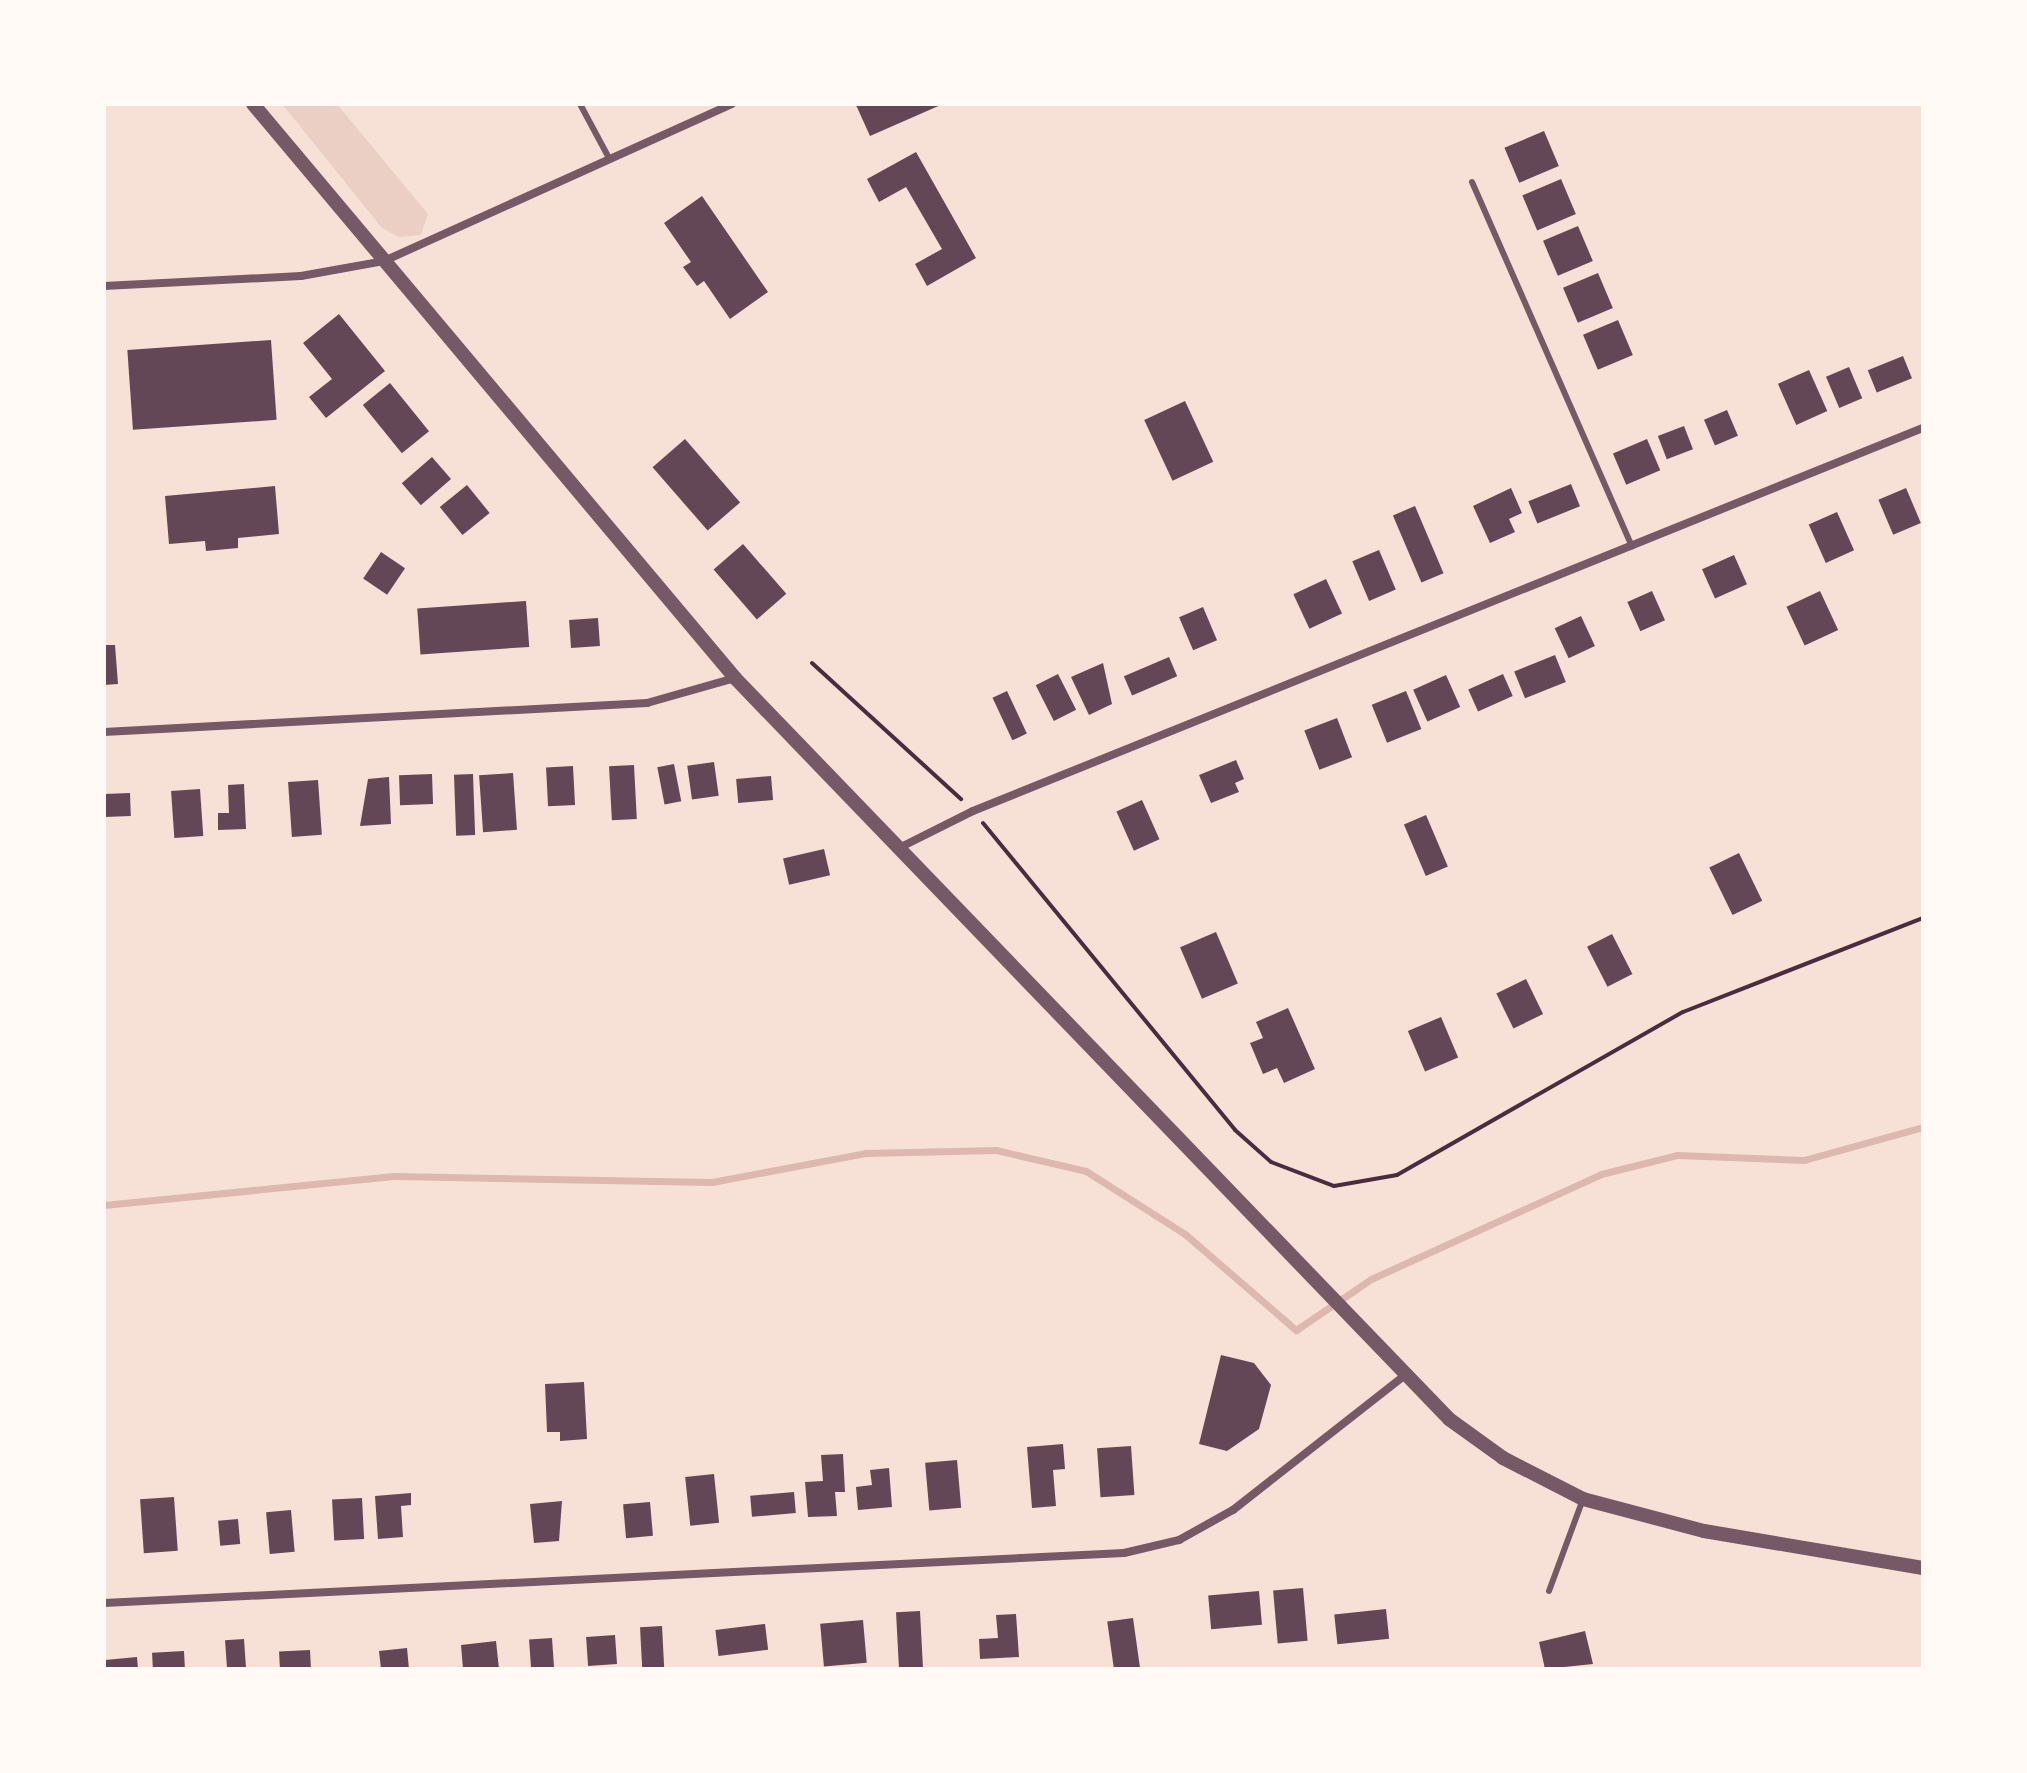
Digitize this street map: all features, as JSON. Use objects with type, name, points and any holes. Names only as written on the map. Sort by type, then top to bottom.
[{"type":"street","points":[[253,104],[735,678],[1404,1376],[1503,1458],[1583,1499],[1704,1531],[1923,1568]]},
{"type":"street","points":[[104,286],[301,276],[384,261],[732,104]]},
{"type":"street","points":[[897,849],[973,811],[1923,428]]},
{"type":"street","points":[[104,732],[647,703],[735,678]]},
{"type":"street","points":[[104,1603],[1139,1550],[1179,1540],[1233,1510],[1404,1376]]},
{"type":"lane","points":[[580,104],[609,158]]},
{"type":"lane","points":[[1472,182],[1632,546]]},
{"type":"lane","points":[[1549,1591],[1583,1499]]},
{"type":"path","points":[[812,663],[973,811],[1235,1130],[1271,1162],[1334,1186],[1397,1175],[1683,1012],[1923,918]]},
{"type":"shaded area","points":[[282,104],[337,104],[428,214],[421,235],[399,237],[382,228]]},
{"type":"building","points":[[860,104],[943,104],[870,136],[856,105]]},
{"type":"building","points":[[1544,131],[1559,166],[1519,183],[1504,148]]},
{"type":"building","points":[[916,152],[976,258],[927,286],[915,264],[942,249],[906,187],[879,202],[867,179]]},
{"type":"building","points":[[1561,179],[1576,214],[1537,230],[1522,195]]},
{"type":"building","points":[[702,196],[768,292],[730,319],[704,281],[697,286],[683,267],[691,262],[664,223]]},
{"type":"building","points":[[1578,226],[1593,261],[1558,276],[1543,241]]},
{"type":"building","points":[[1598,273],[1613,308],[1578,323],[1563,288]]},
{"type":"building","points":[[339,314],[385,371],[326,418],[309,397],[332,379],[303,343]]},
{"type":"building","points":[[1618,320],[1633,355],[1598,370],[1583,335]]},
{"type":"building","points":[[271,340],[277,420],[133,430],[127,350]]},
{"type":"building","points":[[1903,356],[1912,378],[1877,392],[1868,370]]},
{"type":"building","points":[[1849,367],[1862,398],[1839,408],[1826,377]]},
{"type":"building","points":[[1809,370],[1827,411],[1796,425],[1778,384]]},
{"type":"building","points":[[390,383],[429,431],[402,453],[363,405]]},
{"type":"building","points":[[1185,401],[1213,462],[1173,481],[1144,420]]},
{"type":"building","points":[[1727,410],[1738,436],[1715,446],[1704,420]]},
{"type":"building","points":[[1684,426],[1693,449],[1667,459],[1658,436]]},
{"type":"building","points":[[685,439],[740,502],[708,531],[653,467]]},
{"type":"building","points":[[1647,439],[1660,470],[1626,485],[1613,453]]},
{"type":"building","points":[[432,457],[451,479],[421,505],[402,483]]},
{"type":"building","points":[[1571,484],[1580,506],[1537,523],[1528,501]]},
{"type":"building","points":[[467,485],[490,513],[462,535],[440,507]]},
{"type":"building","points":[[275,486],[279,534],[238,538],[238,548],[206,551],[205,541],[169,544],[165,496]]},
{"type":"building","points":[[1511,488],[1522,513],[1509,519],[1515,532],[1490,543],[1473,506]]},
{"type":"building","points":[[1906,488],[1921,523],[1893,535],[1878,500]]},
{"type":"building","points":[[1415,506],[1444,573],[1421,583],[1393,515]]},
{"type":"building","points":[[1837,512],[1854,550],[1826,563],[1809,525]]},
{"type":"building","points":[[743,544],[786,594],[757,619],[714,570]]},
{"type":"building","points":[[1379,550],[1396,590],[1369,601],[1352,561]]},
{"type":"building","points":[[381,552],[405,568],[387,595],[363,579]]},
{"type":"building","points":[[1734,555],[1747,584],[1715,598],[1702,569]]},
{"type":"building","points":[[1326,579],[1342,613],[1309,629],[1293,594]]},
{"type":"building","points":[[1652,591],[1665,620],[1640,631],[1627,602]]},
{"type":"building","points":[[1820,591],[1838,630],[1805,646],[1786,607]]},
{"type":"building","points":[[526,601],[529,647],[420,654],[417,609]]},
{"type":"building","points":[[1203,607],[1217,640],[1193,650],[1179,617]]},
{"type":"building","points":[[1581,616],[1595,646],[1569,658],[1555,628]]},
{"type":"building","points":[[598,618],[600,646],[571,648],[569,620]]},
{"type":"building","points":[[104,645],[115,645],[118,684],[104,685]]},
{"type":"building","points":[[1555,655],[1566,682],[1525,698],[1514,671]]},
{"type":"building","points":[[1169,657],[1177,676],[1132,695],[1124,676]]},
{"type":"building","points":[[1103,663],[1112,704],[1089,715],[1071,677]]},
{"type":"building","points":[[1058,674],[1076,710],[1054,721],[1036,685]]},
{"type":"building","points":[[1503,674],[1513,696],[1478,711],[1468,689]]},
{"type":"building","points":[[1446,675],[1460,707],[1427,722],[1413,690]]},
{"type":"building","points":[[1007,691],[1027,734],[1012,740],[992,698]]},
{"type":"building","points":[[1406,691],[1421,729],[1387,743],[1372,705]]},
{"type":"building","points":[[1337,718],[1352,757],[1319,770],[1304,731]]},
{"type":"building","points":[[1236,760],[1244,779],[1235,783],[1239,792],[1211,803],[1199,775]]},
{"type":"building","points":[[714,762],[719,796],[692,799],[687,766]]},
{"type":"building","points":[[674,764],[681,801],[665,805],[657,767]]},
{"type":"building","points":[[634,765],[637,819],[612,820],[609,766]]},
{"type":"building","points":[[573,766],[575,805],[548,806],[546,767]]},
{"type":"building","points":[[513,773],[517,830],[483,832],[479,775]]},
{"type":"building","points":[[432,774],[433,804],[400,805],[399,775]]},
{"type":"building","points":[[473,774],[475,835],[456,836],[454,775]]},
{"type":"building","points":[[771,776],[773,800],[738,803],[736,779]]},
{"type":"building","points":[[389,777],[391,824],[360,826],[368,779]]},
{"type":"building","points":[[318,780],[322,835],[292,837],[288,782]]},
{"type":"building","points":[[244,784],[246,829],[218,830],[218,813],[229,813],[228,785]]},
{"type":"building","points":[[200,789],[203,836],[174,838],[171,791]]},
{"type":"building","points":[[130,793],[131,816],[105,817],[104,794]]},
{"type":"building","points":[[1142,800],[1159,839],[1134,851],[1116,811]]},
{"type":"building","points":[[1426,815],[1448,867],[1426,876],[1404,824]]},
{"type":"building","points":[[824,849],[830,875],[789,885],[783,858]]},
{"type":"building","points":[[1739,853],[1762,901],[1733,915],[1709,867]]},
{"type":"building","points":[[1216,932],[1238,984],[1202,999],[1180,947]]},
{"type":"building","points":[[1612,934],[1632,974],[1607,987],[1587,947]]},
{"type":"building","points":[[1526,979],[1543,1014],[1513,1029],[1496,993]]},
{"type":"building","points":[[1288,1008],[1315,1069],[1284,1083],[1277,1068],[1263,1074],[1250,1043],[1263,1038],[1256,1022]]},
{"type":"building","points":[[1441,1017],[1458,1058],[1425,1072],[1408,1031]]},
{"type":"building","points":[[1221,1355],[1254,1363],[1271,1385],[1259,1429],[1227,1451],[1199,1444]]},
{"type":"building","points":[[584,1382],[587,1439],[560,1441],[560,1432],[547,1432],[545,1384]]},
{"type":"building","points":[[1063,1444],[1065,1469],[1053,1470],[1056,1506],[1032,1508],[1027,1447]]},
{"type":"building","points":[[1131,1446],[1134,1495],[1101,1497],[1097,1448]]},
{"type":"building","points":[[843,1454],[845,1492],[835,1492],[837,1516],[808,1517],[805,1482],[823,1481],[821,1455]]},
{"type":"building","points":[[957,1460],[961,1508],[929,1511],[925,1463]]},
{"type":"building","points":[[889,1468],[892,1507],[858,1510],[856,1487],[872,1485],[870,1470]]},
{"type":"building","points":[[714,1474],[719,1523],[690,1526],[685,1477]]},
{"type":"building","points":[[794,1492],[796,1513],[752,1517],[750,1496]]},
{"type":"building","points":[[411,1493],[411,1505],[401,1506],[403,1537],[378,1539],[375,1496]]},
{"type":"building","points":[[174,1497],[178,1551],[144,1553],[140,1499]]},
{"type":"building","points":[[362,1498],[364,1539],[334,1541],[332,1500]]},
{"type":"building","points":[[562,1501],[559,1541],[534,1543],[530,1504]]},
{"type":"building","points":[[650,1502],[653,1536],[626,1538],[623,1504]]},
{"type":"building","points":[[291,1510],[295,1552],[270,1554],[266,1512]]},
{"type":"building","points":[[238,1519],[240,1544],[220,1546],[218,1521]]},
{"type":"building","points":[[1303,1588],[1308,1641],[1278,1643],[1273,1591]]},
{"type":"building","points":[[1259,1591],[1262,1625],[1211,1629],[1208,1595]]},
{"type":"building","points":[[1386,1609],[1389,1639],[1337,1644],[1334,1614]]},
{"type":"building","points":[[920,1611],[923,1669],[899,1669],[896,1612]]},
{"type":"building","points":[[1016,1614],[1019,1657],[980,1659],[979,1639],[998,1638],[996,1615]]},
{"type":"building","points":[[1133,1618],[1140,1669],[1114,1669],[1107,1622]]},
{"type":"building","points":[[863,1620],[867,1663],[824,1667],[820,1624]]},
{"type":"building","points":[[765,1624],[768,1650],[719,1656],[715,1630]]},
{"type":"building","points":[[662,1626],[664,1669],[642,1669],[640,1627]]},
{"type":"building","points":[[1585,1631],[1593,1664],[1545,1669],[1539,1642]]},
{"type":"building","points":[[615,1635],[617,1664],[588,1666],[586,1637]]},
{"type":"building","points":[[552,1638],[554,1669],[531,1669],[529,1640]]},
{"type":"building","points":[[244,1639],[246,1669],[227,1669],[225,1640]]},
{"type":"building","points":[[496,1641],[499,1669],[463,1669],[461,1645]]},
{"type":"building","points":[[407,1648],[409,1669],[381,1669],[379,1651]]},
{"type":"building","points":[[310,1650],[311,1669],[280,1669],[279,1652]]},
{"type":"building","points":[[184,1651],[185,1669],[153,1669],[152,1653]]},
{"type":"building","points":[[137,1657],[138,1669],[105,1669],[105,1660]]},
{"type":"waterway","points":[[104,1205],[394,1176],[712,1182],[866,1153],[996,1150],[1086,1171],[1185,1234],[1296,1330],[1371,1279],[1601,1174],[1677,1155],[1804,1160],[1923,1127]]}]
